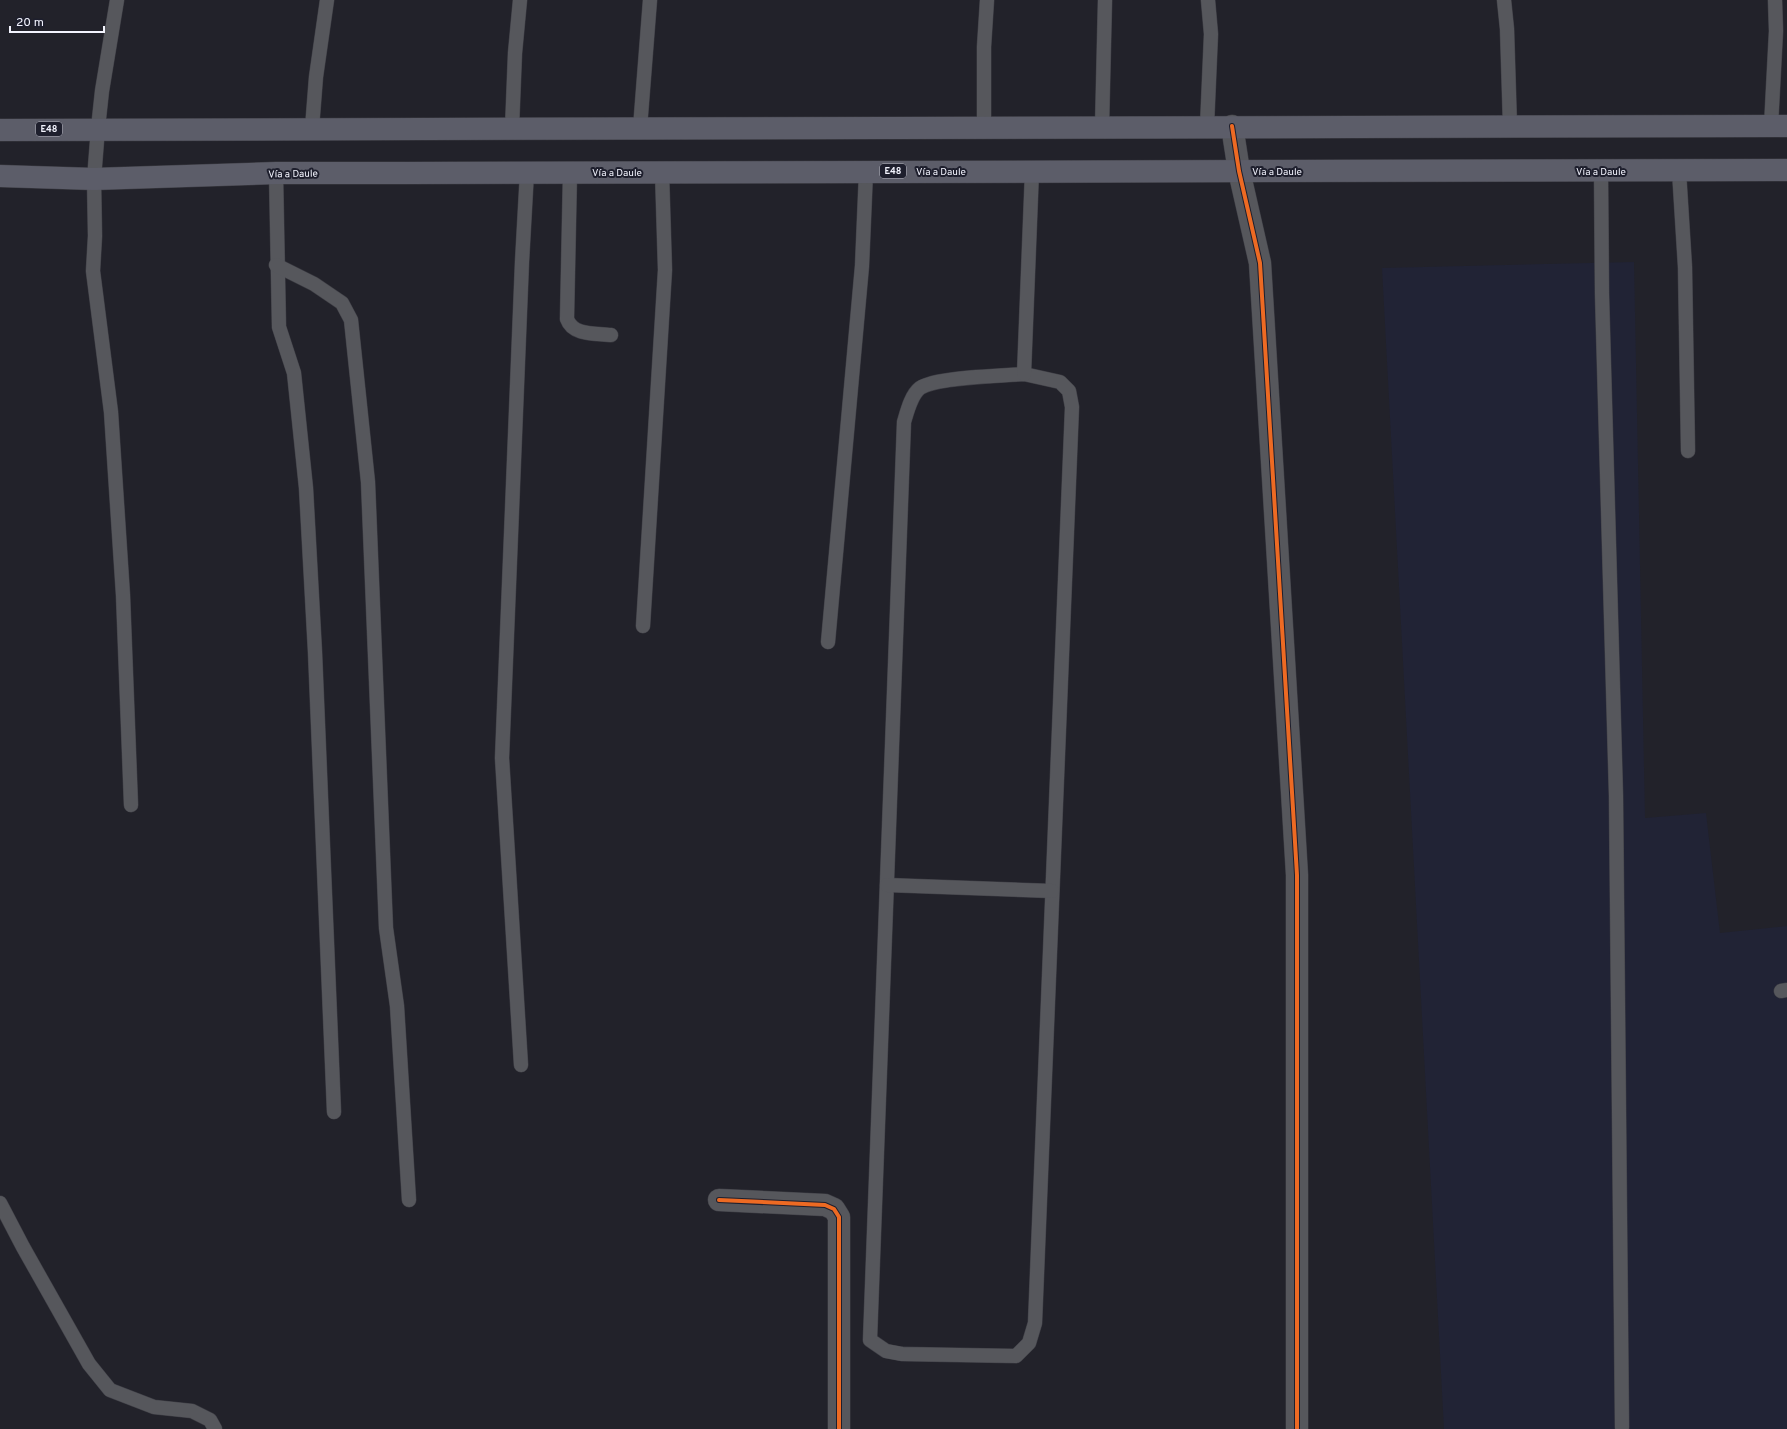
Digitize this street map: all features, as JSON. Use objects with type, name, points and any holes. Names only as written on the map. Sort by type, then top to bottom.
[{"type":"highway","name":"E48","points":[[0,130],[98,128],[1779,126]]},
{"type":"highway","name":"Vía a Daule","points":[[0,176],[94,179],[276,173],[1787,170]]},
{"type":"street","points":[[1232,126],[1239,171],[1260,263],[1297,875],[1297,1429]]},
{"type":"street","points":[[719,1200],[825,1205],[834,1209],[839,1217],[839,1429]]},
{"type":"lane","points":[[118,0],[102,91],[98,128],[94,179],[95,236],[93,271],[112,427],[123,595],[131,805]]},
{"type":"lane","points":[[312,128],[316,77],[327,0]]},
{"type":"lane","points":[[512,128],[515,53],[520,0]]},
{"type":"lane","points":[[640,128],[650,0]]},
{"type":"lane","points":[[984,127],[984,47],[987,0]]},
{"type":"lane","points":[[1102,127],[1106,0]]},
{"type":"lane","points":[[1207,126],[1211,34],[1208,0]]},
{"type":"lane","points":[[1504,0],[1507,29],[1510,126]]},
{"type":"lane","points":[[1775,0],[1779,126]]},
{"type":"lane","points":[[1024,374],[1032,171]]},
{"type":"lane","points":[[1601,171],[1602,294],[1616,796],[1622,1427]]},
{"type":"lane","points":[[1679,171],[1685,267],[1688,451]]},
{"type":"lane","points":[[521,1065],[502,758],[527,172]]},
{"type":"lane","points":[[570,172],[567,319],[569,326],[575,331],[611,335]]},
{"type":"lane","points":[[643,626],[665,270],[662,172]]},
{"type":"lane","points":[[828,642],[862,266],[866,172]]},
{"type":"lane","points":[[276,173],[276,265],[279,327],[294,373],[306,488],[316,660],[334,1112]]},
{"type":"lane","points":[[276,265],[314,284],[342,303],[351,320],[368,482],[386,928],[397,1006],[409,1200]]},
{"type":"lane","points":[[1024,374],[1060,382],[1069,391],[1072,407],[1035,1323],[1029,1343],[1016,1356],[902,1354],[886,1351],[870,1340],[904,422],[911,401],[919,389],[935,382],[1024,374]]},
{"type":"lane","points":[[887,885],[1052,891]]},
{"type":"lane","points":[[0,1203],[89,1364],[110,1390],[154,1407],[192,1411],[210,1420],[215,1429]]},
{"type":"shaded area","points":[[1634,262],[1645,818],[1706,813],[1720,933],[1787,926],[1787,1429],[1444,1429],[1382,268]]},
{"type":"cycle path","points":[[1232,126],[1239,171],[1260,263],[1297,875],[1297,1429]]},
{"type":"cycle path","points":[[719,1200],[825,1205],[834,1209],[839,1217],[839,1429]]}]
